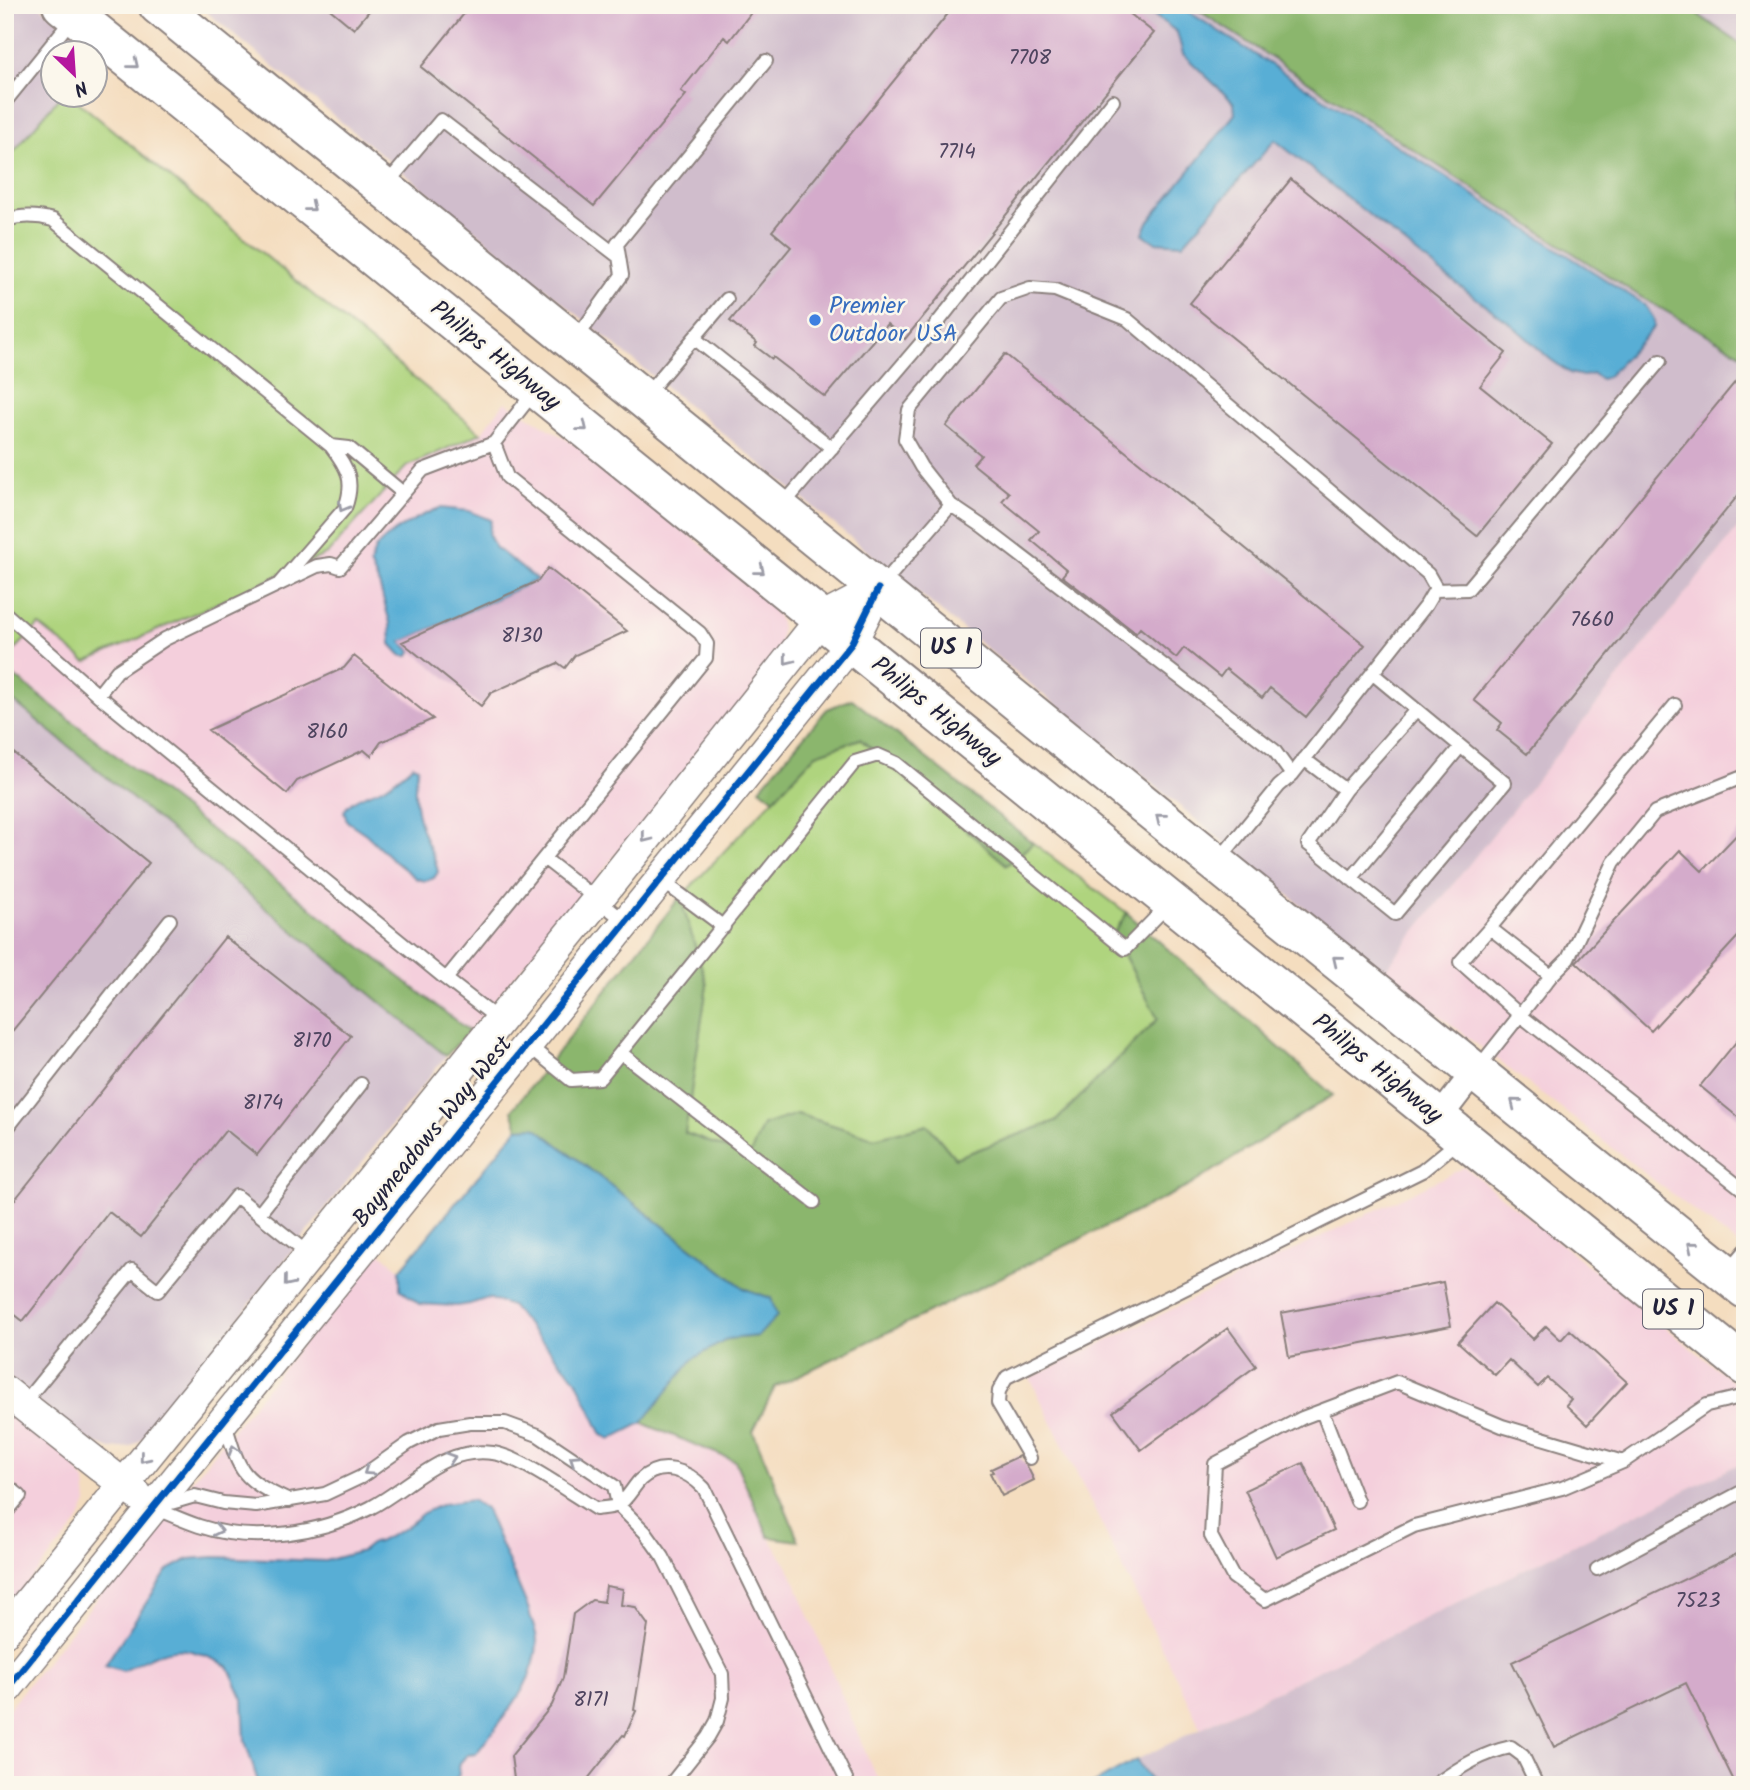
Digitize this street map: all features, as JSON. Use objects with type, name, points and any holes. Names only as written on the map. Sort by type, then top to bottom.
[{"type":"main road","name":"US 1","points":[[158,5],[1475,1071],[1739,1271]]},
{"type":"main road","name":"Philips Highway","points":[[82,9],[537,389],[1745,1366]]},
{"type":"main road","points":[[537,389],[574,342]]},
{"type":"street","name":"Baymeadows Way West","points":[[5,1631],[598,899],[821,619],[878,589]]},
{"type":"street","name":"Baymeadows Way West","points":[[5,1691],[851,644],[878,589]]},
{"type":"street","points":[[1451,1128],[1475,1071]]},
{"type":"street","points":[[14,1398],[154,1508]]},
{"type":"lane","points":[[5,102],[82,9]]},
{"type":"lane","points":[[574,342],[622,275],[617,244],[766,61]]},
{"type":"lane","points":[[780,509],[928,334],[1113,101]]},
{"type":"lane","points":[[384,188],[441,120],[619,257]]},
{"type":"lane","points":[[5,220],[29,216],[53,220],[331,446],[344,463],[350,479],[350,494],[345,508],[279,584]]},
{"type":"lane","points":[[1292,775],[1274,750],[993,534],[951,505],[921,467],[905,439],[909,410],[1001,298],[1030,288],[1055,290],[1127,319],[1428,574],[1435,590]]},
{"type":"lane","points":[[643,398],[727,299]]},
{"type":"lane","points":[[694,338],[832,448]]},
{"type":"lane","points":[[1435,590],[1468,589],[1660,361]]},
{"type":"lane","points":[[98,695],[117,671],[165,639],[317,566],[331,564],[340,567],[423,470],[494,443],[537,389]]},
{"type":"lane","points":[[446,979],[706,658],[707,645],[700,633],[507,477],[494,443]]},
{"type":"lane","points":[[331,446],[349,448],[403,493]]},
{"type":"lane","points":[[878,589],[951,505]]},
{"type":"lane","points":[[1216,863],[1279,786],[1292,775],[1435,590]]},
{"type":"lane","points":[[5,613],[98,695],[499,1020]]},
{"type":"lane","points":[[1372,673],[1505,783],[1395,914],[1308,844],[1345,790],[1416,710]]},
{"type":"lane","points":[[1675,705],[1460,962],[1520,1014],[1745,1191]]},
{"type":"lane","points":[[1351,879],[1460,747]]},
{"type":"lane","points":[[528,1045],[571,1080],[600,1078],[855,762],[878,755],[896,764],[1125,949],[1171,902]]},
{"type":"lane","points":[[1304,759],[1345,790]]},
{"type":"lane","points":[[1475,1071],[1551,976],[1568,959],[1614,862],[1655,812],[1745,776]]},
{"type":"lane","points":[[545,859],[626,922]]},
{"type":"lane","points":[[661,880],[724,927]]},
{"type":"lane","points":[[5,1131],[170,920]]},
{"type":"lane","points":[[1490,928],[1551,976]]},
{"type":"lane","points":[[621,1053],[814,1202]]},
{"type":"lane","points":[[259,1214],[361,1084]]},
{"type":"lane","points":[[1030,1458],[998,1403],[999,1391],[1007,1377],[1422,1171],[1451,1128]]},
{"type":"lane","points":[[14,1398],[132,1270],[158,1291],[236,1196],[310,1255]]},
{"type":"lane","points":[[1623,1462],[1502,1426],[1396,1382],[1302,1418],[1215,1464],[1212,1536],[1233,1577],[1265,1600],[1414,1526],[1562,1488],[1623,1462],[1707,1405],[1745,1396]]},
{"type":"lane","points":[[1322,1410],[1357,1501]]},
{"type":"lane","points":[[225,1420],[237,1460],[247,1478],[289,1502]]},
{"type":"lane","points":[[154,1508],[195,1496],[223,1503],[256,1506],[325,1494],[361,1477],[408,1443],[439,1428],[470,1423],[505,1423],[538,1435],[614,1486],[618,1505],[645,1532],[663,1557],[722,1674],[723,1698],[716,1721],[708,1737],[670,1785]]},
{"type":"lane","points":[[154,1508],[200,1527],[230,1533],[269,1535],[337,1522],[369,1508],[441,1461],[467,1453],[495,1453],[531,1468],[596,1509],[618,1505],[643,1477],[662,1469],[680,1469],[694,1477],[704,1488],[849,1785]]},
{"type":"lane","points":[[5,1484],[20,1496],[5,1514]]},
{"type":"lane","points":[[1597,1569],[1745,1490]]},
{"type":"lane","points":[[1438,1785],[1463,1766],[1489,1752],[1511,1747],[1523,1756],[1537,1785]]},
{"type":"shaded area","points":[[5,5],[39,5],[80,38],[38,38],[38,108],[50,108],[5,162]]},
{"type":"shaded area","points":[[198,5],[1140,5],[1177,32],[1183,54],[1234,104],[1235,114],[1148,222],[1143,234],[1183,244],[1275,139],[1442,273],[1511,324],[1550,359],[1583,376],[1593,374],[1654,319],[1644,305],[1178,5],[1190,5],[1641,297],[1745,356],[1745,519],[1383,972]]},
{"type":"shaded area","points":[[1683,5],[1745,5],[1745,47]]},
{"type":"shaded area","points":[[505,402],[617,470],[769,604],[778,616],[781,628],[780,648],[776,662],[469,1031],[5,669],[5,660],[39,625],[327,554],[406,467],[481,433]]},
{"type":"shaded area","points":[[1745,519],[1745,1250],[1383,972]]},
{"type":"shaded area","points":[[5,694],[446,1056],[144,1438],[130,1447],[111,1449],[85,1440],[5,1375]]},
{"type":"shaded area","points":[[1465,1167],[1745,1391],[1745,1461],[1201,1728],[1030,1378]]},
{"type":"shaded area","points":[[378,1250],[400,1270],[400,1289],[470,1304],[488,1298],[511,1306],[576,1379],[602,1435],[610,1439],[642,1423],[735,1461],[769,1537],[791,1572],[870,1763],[882,1785],[450,1785],[459,1775],[458,1765],[513,1705],[525,1685],[535,1658],[535,1631],[530,1622],[529,1610],[486,1511],[472,1500],[443,1504],[423,1513],[405,1528],[372,1543],[362,1551],[325,1561],[214,1557],[189,1559],[123,1671],[166,1649],[198,1651],[228,1666],[243,1699],[245,1741],[259,1785],[5,1785],[5,1713]]},
{"type":"shaded area","points":[[5,1406],[73,1461],[85,1482],[87,1503],[78,1523],[5,1610]]},
{"type":"shaded area","points":[[1745,1461],[1745,1785],[1154,1785],[1136,1760]]},
{"type":"green space","points":[[1190,5],[1684,5],[1745,47],[1745,356],[1641,297]]},
{"type":"green space","points":[[50,108],[86,108],[481,433],[406,467],[327,554],[86,662],[39,625],[5,660],[5,162]]},
{"type":"green space","points":[[5,669],[469,1031],[446,1056],[5,694]]},
{"type":"green space","points":[[852,699],[1033,843],[1007,865],[860,739],[816,754],[774,799],[760,788],[827,709]]},
{"type":"green space","points":[[860,739],[1007,865],[1033,843],[1127,913],[1113,934],[1158,1019],[1056,1121],[955,1158],[928,1125],[874,1138],[797,1114],[749,1158],[684,1133],[707,985],[680,898],[816,754]]},
{"type":"green space","points":[[680,897],[707,985],[685,1133],[749,1157],[763,1125],[797,1114],[874,1138],[928,1125],[955,1158],[1056,1121],[1158,1019],[1113,934],[1127,913],[1333,1095],[1189,1186],[775,1387],[753,1431],[799,1541],[769,1537],[735,1461],[642,1423],[692,1359],[728,1339],[758,1336],[771,1298],[745,1289],[535,1127],[518,1128],[512,1110]]},
{"type":"water","points":[[1140,5],[1178,5],[1645,305],[1654,319],[1654,327],[1607,377],[1601,379],[1593,374],[1583,376],[1570,373],[1275,140],[1183,244],[1155,242],[1143,234],[1148,222],[1235,114],[1234,103],[1183,54],[1177,32]]},
{"type":"water","points":[[440,508],[469,511],[491,520],[489,535],[495,547],[537,580],[402,642],[411,651],[409,656],[402,656],[391,644],[390,623],[379,584],[370,564],[376,548],[388,536],[415,519]]},
{"type":"water","points":[[413,765],[418,767],[415,786],[417,813],[438,872],[434,878],[426,881],[417,879],[366,834],[347,821],[344,811],[353,802],[397,779]]},
{"type":"water","points":[[535,1127],[745,1289],[771,1298],[777,1316],[758,1336],[728,1339],[693,1359],[642,1423],[611,1439],[602,1435],[576,1379],[511,1306],[488,1298],[456,1306],[419,1304],[400,1289],[400,1270],[518,1128]]},
{"type":"water","points":[[472,1500],[486,1510],[529,1610],[537,1641],[531,1672],[516,1701],[476,1754],[467,1755],[458,1765],[459,1775],[450,1785],[259,1785],[245,1741],[243,1699],[228,1666],[185,1650],[152,1656],[123,1671],[105,1665],[168,1570],[189,1559],[214,1557],[325,1561],[362,1551],[372,1543],[405,1528],[423,1513],[443,1504]]},
{"type":"water","points":[[1136,1760],[1154,1785],[1091,1785]]},
{"type":"building","points":[[325,5],[374,5],[354,29]]},
{"type":"building","points":[[471,5],[757,5],[729,41],[724,37],[681,91],[686,95],[594,206],[421,67]]},
{"type":"building","points":[[955,5],[1119,5],[1154,33],[905,339],[887,324],[825,397],[755,346],[757,343],[730,321],[791,247],[772,231]]},
{"type":"building","points":[[1291,179],[1506,353],[1480,386],[1552,444],[1477,536],[1190,303]]},
{"type":"building","points":[[1005,354],[1365,645],[1306,717],[1270,688],[1262,698],[1226,669],[1220,677],[1184,648],[1176,658],[1140,628],[1136,633],[1062,576],[1067,570],[1031,540],[1039,531],[1002,501],[1009,493],[973,464],[981,455],[946,426]]},
{"type":"building","points":[[1745,370],[1745,487],[1527,754],[1497,730],[1502,723],[1474,700]]},
{"type":"building","points":[[548,568],[627,631],[575,655],[565,668],[558,663],[491,693],[481,706],[402,642],[538,581]]},
{"type":"building","points":[[354,656],[433,719],[381,742],[371,756],[364,750],[297,781],[287,794],[208,730],[344,668]]},
{"type":"building","points":[[5,746],[149,863],[5,1040]]},
{"type":"building","points":[[1745,826],[1745,929],[1651,1031],[1576,962],[1680,850],[1702,871]]},
{"type":"building","points":[[225,937],[351,1036],[257,1155],[226,1130],[141,1237],[109,1212],[23,1321],[5,1307],[5,1212]]},
{"type":"building","points":[[1745,1031],[1745,1123],[1700,1086]]},
{"type":"building","points":[[1443,1282],[1451,1326],[1289,1357],[1281,1313]]},
{"type":"building","points":[[1494,1303],[1533,1339],[1546,1326],[1561,1340],[1570,1330],[1627,1382],[1587,1425],[1566,1405],[1571,1399],[1547,1378],[1538,1387],[1509,1360],[1495,1375],[1458,1342]]},
{"type":"building","points":[[1228,1328],[1256,1366],[1141,1450],[1113,1412]]},
{"type":"building","points":[[1019,1456],[1034,1480],[1002,1496],[990,1473],[993,1472],[991,1469]]},
{"type":"building","points":[[1303,1463],[1334,1530],[1276,1557],[1245,1490]]},
{"type":"building","points":[[1745,1550],[1745,1785],[1736,1785],[1686,1683],[1554,1747],[1512,1662]]},
{"type":"building","points":[[606,1586],[623,1589],[621,1605],[635,1607],[648,1625],[634,1710],[636,1711],[625,1736],[623,1735],[583,1785],[521,1785],[514,1779],[511,1756],[552,1705],[563,1678],[573,1614],[592,1600],[604,1602]]},
{"type":"cycle path","points":[[5,1691],[851,644],[878,589]]},
{"type":"place","name":"Premier Outdoor USA","points":[[815,320]]}]
